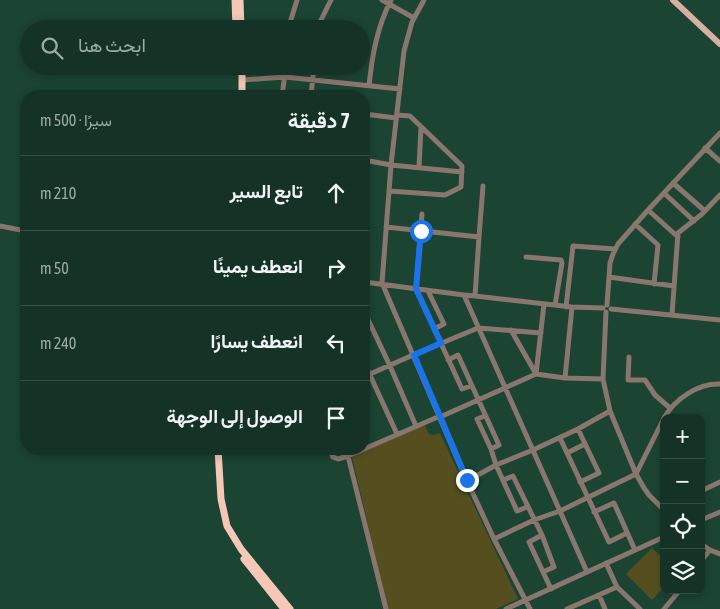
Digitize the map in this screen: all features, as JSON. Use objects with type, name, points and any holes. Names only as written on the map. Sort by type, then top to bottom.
[{"type":"highway","points":[[235,0],[236,20]]},
{"type":"highway","points":[[240,0],[241,20]]},
{"type":"highway","points":[[238,75],[238,90]]},
{"type":"highway","points":[[242,75],[242,90]]},
{"type":"highway","points":[[213,455],[217,502],[223,528],[235,548],[284,609]]},
{"type":"highway","points":[[218,455],[221,499],[227,526],[241,549],[290,609]]},
{"type":"main road","points":[[673,0],[720,44]]},
{"type":"street","points":[[291,20],[297,0]]},
{"type":"street","points":[[321,20],[331,0]]},
{"type":"street","points":[[382,0],[390,2],[414,18]]},
{"type":"street","points":[[424,0],[414,18],[404,51],[391,165],[382,283],[467,480],[494,539],[530,609]]},
{"type":"street","points":[[369,86],[375,41],[390,2]]},
{"type":"street","points":[[311,90],[313,75]]},
{"type":"street","points":[[242,80],[284,77],[400,89]]},
{"type":"street","points":[[283,90],[284,77]]},
{"type":"street","points":[[370,114],[410,116],[462,166],[461,187],[445,195],[389,191]]},
{"type":"street","points":[[419,167],[422,128]]},
{"type":"street","points":[[660,504],[647,493],[636,474],[610,411],[603,379],[611,258],[615,249],[635,224],[720,133]]},
{"type":"street","points":[[706,148],[720,161]]},
{"type":"street","points":[[370,161],[462,172]]},
{"type":"street","points":[[673,183],[705,211]]},
{"type":"street","points":[[475,296],[483,186]]},
{"type":"street","points":[[664,193],[694,221]]},
{"type":"street","points":[[672,315],[678,233],[694,221],[719,197]]},
{"type":"street","points":[[648,210],[678,237]]},
{"type":"street","points":[[422,214],[416,289],[462,389],[471,386]]},
{"type":"street","points":[[635,224],[658,245],[654,284]]},
{"type":"street","points":[[0,226],[20,229]]},
{"type":"street","points":[[386,227],[479,238]]},
{"type":"street","points":[[565,378],[572,246],[615,249]]},
{"type":"street","points":[[526,256],[561,260],[555,305]]},
{"type":"street","points":[[609,277],[674,286]]},
{"type":"street","points":[[370,282],[464,296],[720,320]]},
{"type":"street","points":[[428,291],[444,324],[434,329]]},
{"type":"street","points":[[464,296],[587,572]]},
{"type":"street","points":[[536,374],[544,304]]},
{"type":"street","points":[[370,324],[416,426]]},
{"type":"street","points":[[397,434],[370,374],[478,328],[541,333]]},
{"type":"street","points":[[511,330],[536,374]]},
{"type":"street","points":[[448,360],[458,355],[499,445],[491,449]]},
{"type":"street","points":[[629,357],[628,380],[645,380],[655,395],[670,408]]},
{"type":"street","points":[[370,446],[506,389],[536,374],[565,378],[603,379]]},
{"type":"street","points":[[666,414],[670,408],[684,396],[714,384],[720,384]]},
{"type":"street","points":[[467,480],[496,465],[560,438],[610,411]]},
{"type":"street","points":[[485,416],[477,419],[517,511],[527,507]]},
{"type":"street","points":[[494,539],[534,520],[560,511],[636,474],[660,426]]},
{"type":"street","points":[[578,429],[599,473],[580,482]]},
{"type":"street","points":[[560,438],[609,542],[627,533]]},
{"type":"street","points":[[567,453],[585,444]]},
{"type":"street","points":[[332,455],[338,459],[348,456],[386,609]]},
{"type":"street","points":[[503,480],[512,476],[542,535],[554,567],[543,572]]},
{"type":"street","points":[[705,490],[720,482]]},
{"type":"street","points":[[594,512],[614,503],[635,550]]},
{"type":"street","points":[[705,518],[720,512]]},
{"type":"street","points":[[542,535],[529,542],[551,589]]},
{"type":"street","points":[[506,609],[660,539]]},
{"type":"street","points":[[705,547],[720,554]]},
{"type":"street","points":[[705,556],[710,550]]},
{"type":"street","points":[[606,563],[617,587],[638,607]]},
{"type":"street","points":[[567,609],[574,608],[617,587]]},
{"type":"street","points":[[664,609],[677,594]]},
{"type":"street","points":[[599,595],[605,609]]},
{"type":"street","points":[[629,609],[638,607]]},
{"type":"shaded area","points":[[425,425],[429,434],[440,433],[518,599],[496,609],[388,609],[352,457],[370,455],[370,449]]},
{"type":"shaded area","points":[[652,548],[660,555],[660,591],[652,600],[626,574]]},
{"type":"route","points":[[421,231],[416,289],[441,343],[414,355],[467,480]]}]
